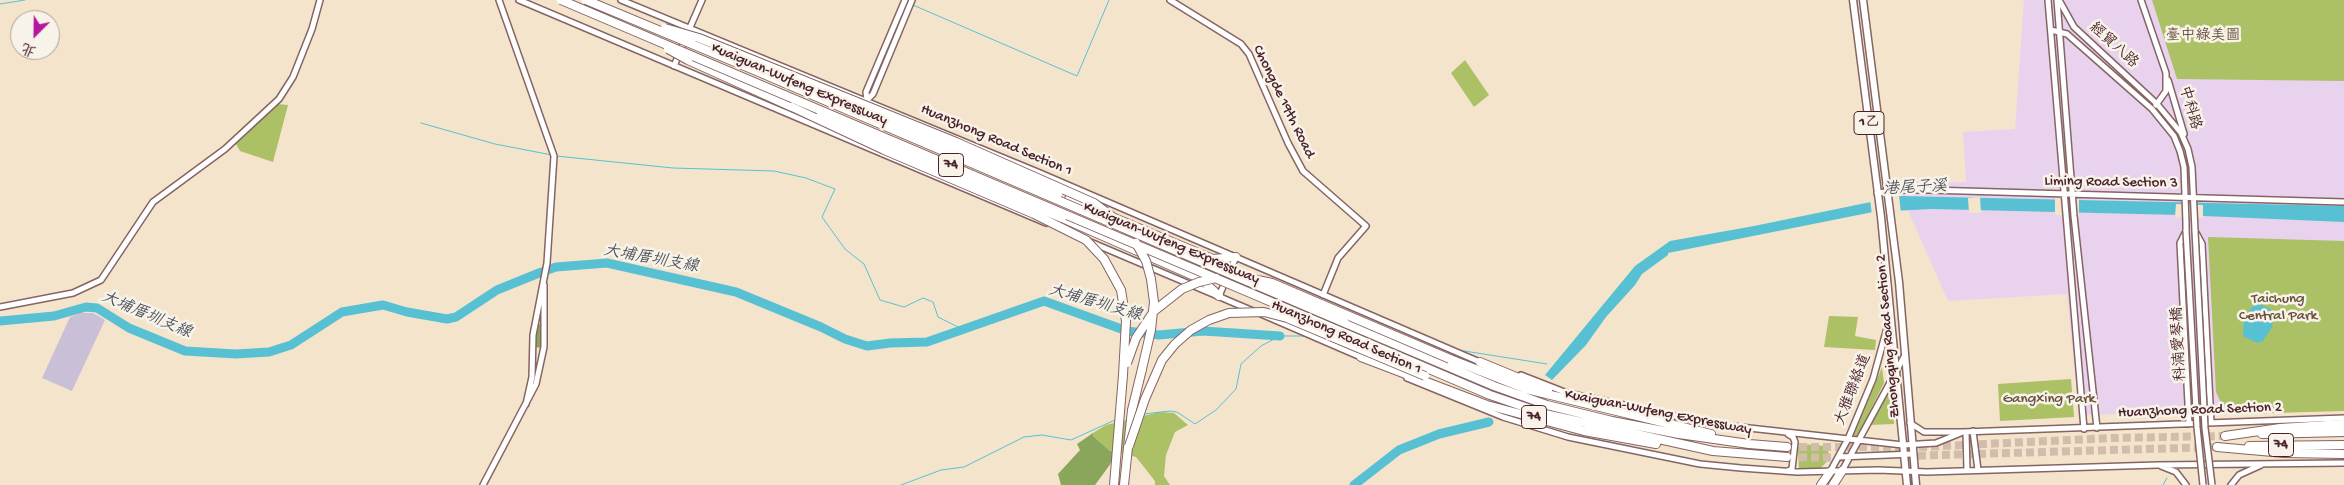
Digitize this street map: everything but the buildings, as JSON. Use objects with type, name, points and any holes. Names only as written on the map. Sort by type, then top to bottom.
[{"type":"highway","name":"Kuaiguan-Wufeng Expressway","points":[[561,0],[1490,395],[1537,411],[1611,430],[1714,451],[1787,457]]},
{"type":"highway","name":"Kuaiguan-Wufeng Expressway","points":[[586,0],[1494,386],[1547,405],[1612,421],[1749,444],[1787,447]]},
{"type":"highway","name":"74","points":[[628,17],[699,38],[800,79],[842,100],[1069,199],[1213,259],[1236,257]]},
{"type":"highway","name":"74","points":[[622,25],[688,60],[792,107],[824,118],[1062,218],[1201,279],[1219,296]]},
{"type":"highway","points":[[800,79],[1082,197],[1094,203],[1121,223],[1134,239],[1146,261],[1154,302],[1151,330],[1132,410],[1124,485]]},
{"type":"highway","points":[[792,107],[884,150],[1034,214],[1086,240],[1104,259],[1121,290],[1126,321],[1114,485]]},
{"type":"highway","points":[[1123,375],[1136,338],[1147,318],[1160,306],[1179,291],[1197,282],[1231,276],[1272,283],[1526,389],[1749,444]]},
{"type":"highway","points":[[1129,446],[1145,399],[1162,360],[1175,344],[1191,330],[1209,320],[1229,313],[1264,312],[1282,316],[1522,414]]},
{"type":"highway","name":"74","points":[[1361,357],[1479,402],[1584,431],[1665,446],[1714,451]]},
{"type":"highway","name":"74","points":[[1480,362],[1584,404]]},
{"type":"highway","name":"74","points":[[2344,424],[2280,428],[2225,436],[2344,432]]},
{"type":"highway","name":"74","points":[[2344,445],[2218,447],[2284,453],[2344,454]]},
{"type":"highway","points":[[1833,485],[1842,471]]},
{"type":"highway","points":[[1822,485],[1830,472]]},
{"type":"main road","name":"1乙","points":[[1853,0],[1877,193]]},
{"type":"main road","name":"1乙","points":[[1863,0],[1887,191]]},
{"type":"main road","name":"Zhongqing Road Section 2","points":[[1887,191],[1906,354],[1913,454]]},
{"type":"main road","name":"Zhongqing Road Section 2","points":[[1877,193],[1881,217],[1904,454]]},
{"type":"main road","name":"1乙","points":[[1904,454],[1907,485]]},
{"type":"main road","name":"1乙","points":[[1913,454],[1916,485]]},
{"type":"street","points":[[0,307],[73,293],[101,280],[153,202],[224,149],[279,99],[293,77],[312,29],[320,0]]},
{"type":"street","points":[[499,0],[553,154],[547,263],[533,334],[532,377],[526,404]]},
{"type":"street","name":"Huanzhong Road Section 1","points":[[519,0],[849,142],[1219,296],[1467,404],[1534,427],[1576,439],[1700,464],[1787,472],[1915,472]]},
{"type":"street","name":"Huanzhong Road Section 1","points":[[621,0],[867,100],[1458,353],[1567,393],[1713,424],[1858,441],[1912,446],[1936,443],[1965,432]]},
{"type":"street","points":[[674,66],[702,0]]},
{"type":"street","points":[[867,100],[866,92],[904,0]]},
{"type":"street","points":[[849,142],[867,100],[873,94],[912,0]]},
{"type":"street","name":"Chongde 19th Road","points":[[1170,0],[1240,44],[1248,54],[1299,165],[1310,179],[1366,226],[1338,258],[1323,295]]},
{"type":"street","points":[[2048,0],[2084,428]]},
{"type":"street","points":[[2058,0],[2074,216],[2097,428]]},
{"type":"street","name":"經貿八路","points":[[2058,0],[2076,30],[2158,104]]},
{"type":"street","name":"中科路","points":[[2141,0],[2166,73],[2188,149],[2192,167],[2195,229]]},
{"type":"street","points":[[2050,30],[2059,26],[2070,26],[2076,30]]},
{"type":"street","points":[[2050,30],[2067,34],[2152,109]]},
{"type":"street","name":"中科路","points":[[2166,73],[2166,91],[2158,104],[2152,109],[2174,136],[2180,151],[2184,167],[2186,228]]},
{"type":"street","name":"中科路","points":[[2158,104],[2181,133],[2188,149]]},
{"type":"street","name":"Liming Road Section 3","points":[[1877,193],[1929,190],[2064,196],[2194,197],[2344,202]]},
{"type":"street","points":[[2186,228],[2180,243],[2189,424]]},
{"type":"street","name":"科湳愛琴橋","points":[[2186,228],[2197,427],[2203,485]]},
{"type":"street","points":[[2195,229],[2202,244],[2211,423]]},
{"type":"street","name":"科湳愛琴橋","points":[[2195,229],[2205,428],[2212,485]]},
{"type":"street","points":[[1219,296],[1236,257]]},
{"type":"street","points":[[483,485],[536,384],[544,347],[544,282]]},
{"type":"street","name":"大雅聯絡道","points":[[1830,472],[1848,439],[1879,363],[1890,314]]},
{"type":"street","name":"大雅聯絡道","points":[[1842,471],[1906,354]]},
{"type":"street","name":"Huanzhong Road Section 2","points":[[1910,423],[1924,432],[1973,432],[2344,418]]},
{"type":"street","points":[[1965,432],[1967,470]]},
{"type":"street","points":[[1973,432],[1978,470]]},
{"type":"street","points":[[1786,433],[1793,436],[1794,442],[1792,469],[1787,472]]},
{"type":"street","points":[[1839,456],[1913,454]]},
{"type":"street","points":[[2231,485],[2245,472],[2271,463]]},
{"type":"street","points":[[1915,472],[2158,465],[2344,463]]},
{"type":"street","points":[[2158,465],[2176,472],[2186,485]]},
{"type":"shaded area","points":[[2024,0],[2344,0],[2344,409],[2079,415],[2067,294],[1948,301],[1895,181],[1966,182],[1963,132],[2015,129]]},
{"type":"shaded area","points":[[81,313],[93,313],[105,320],[72,391],[42,378],[70,317]]},
{"type":"green space","name":"臺中綠美圖","points":[[2152,0],[2344,0],[2344,81],[2177,79]]},
{"type":"green space","points":[[1465,60],[1489,95],[1474,107],[1451,73]]},
{"type":"green space","points":[[277,104],[288,105],[273,162],[240,151],[235,142]]},
{"type":"green space","name":"Taichung Central Park","points":[[2208,237],[2344,241],[2344,411],[2237,414],[2222,405],[2216,392]]},
{"type":"green space","points":[[1829,316],[1858,317],[1855,336],[1876,340],[1875,350],[1824,347]]},
{"type":"green space","points":[[541,322],[542,348],[535,347],[537,328]]},
{"type":"green space","points":[[1882,367],[1884,383],[1856,439],[1852,439]]},
{"type":"green space","name":"Gangxing Park","points":[[2071,379],[2074,417],[2000,421],[1998,384]]},
{"type":"green space","points":[[1892,391],[1894,424],[1869,425],[1887,393]]},
{"type":"green space","points":[[1159,412],[1174,413],[1188,425],[1175,432],[1166,455],[1164,476],[1170,485],[1155,485],[1155,481],[1136,457],[1109,450],[1093,436],[1093,433],[1106,425]]},
{"type":"green space","points":[[1093,433],[1093,436],[1109,450],[1116,453],[1109,466],[1095,485],[1061,485],[1058,474],[1080,450],[1077,444]]},
{"type":"green space","points":[[1801,444],[1825,446],[1831,457],[1820,469],[1799,470],[1798,448]]},
{"type":"water","points":[[1900,196],[2344,206],[2344,222],[2180,215],[1932,209],[1873,212],[1668,253],[1668,255],[1642,274],[1635,285],[1606,317],[1586,345],[1552,380],[1545,375],[1635,266],[1670,241]]},
{"type":"water","points":[[2254,305],[2262,305],[2270,309],[2274,315],[2272,327],[2263,341],[2257,343],[2243,336],[2244,317]]},
{"type":"pier","points":[[1899,195],[1901,214],[1872,215],[1870,199]]},
{"type":"pier","points":[[1980,197],[1981,213],[1969,213],[1968,198]]},
{"type":"pier","points":[[2055,198],[2079,198],[2079,216],[2055,215]]},
{"type":"pier","points":[[2176,204],[2203,205],[2203,218],[2175,217]]},
{"type":"waterway","points":[[0,4],[25,0]]},
{"type":"waterway","points":[[913,5],[1077,76],[1109,0]]},
{"type":"waterway","points":[[421,123],[495,144],[552,155]]},
{"type":"waterway","points":[[556,156],[673,168],[774,171],[806,178],[835,189],[822,217],[845,249],[864,264],[880,300],[904,307],[923,298],[933,302],[938,317],[962,329]]},
{"type":"waterway","name":"大埔厝圳支線","points":[[0,321],[54,316],[86,307],[97,308],[129,328],[185,351],[236,354],[269,352],[291,345],[342,312],[383,305],[407,312],[447,319],[456,317],[497,290],[556,267],[607,263],[736,292],[821,327],[845,339],[867,346],[927,342],[1044,301],[1127,331],[1159,335],[1203,331],[1280,336]]},
{"type":"waterway","points":[[1143,414],[1177,412],[1195,424],[1216,410],[1236,389],[1241,364],[1261,346],[1280,336],[1306,336]]},
{"type":"waterway","name":"大埔厝圳支線","points":[[1458,350],[1547,364]]},
{"type":"waterway","points":[[901,485],[941,470],[964,467],[1024,437],[1042,435],[1071,440],[1115,420]]},
{"type":"waterway","points":[[1354,485],[1399,450],[1439,434],[1489,422]]},
{"type":"waterway","points":[[2163,485],[2167,478]]},
{"type":"tunnel","points":[[1787,447],[1921,447],[2113,438],[2225,436]]},
{"type":"tunnel","points":[[1906,456],[2217,447]]},
{"type":"tunnel","points":[[1787,457],[1845,458]]},
{"type":"water label","name":"港尾子溪","points":[[1915,189]]}]
